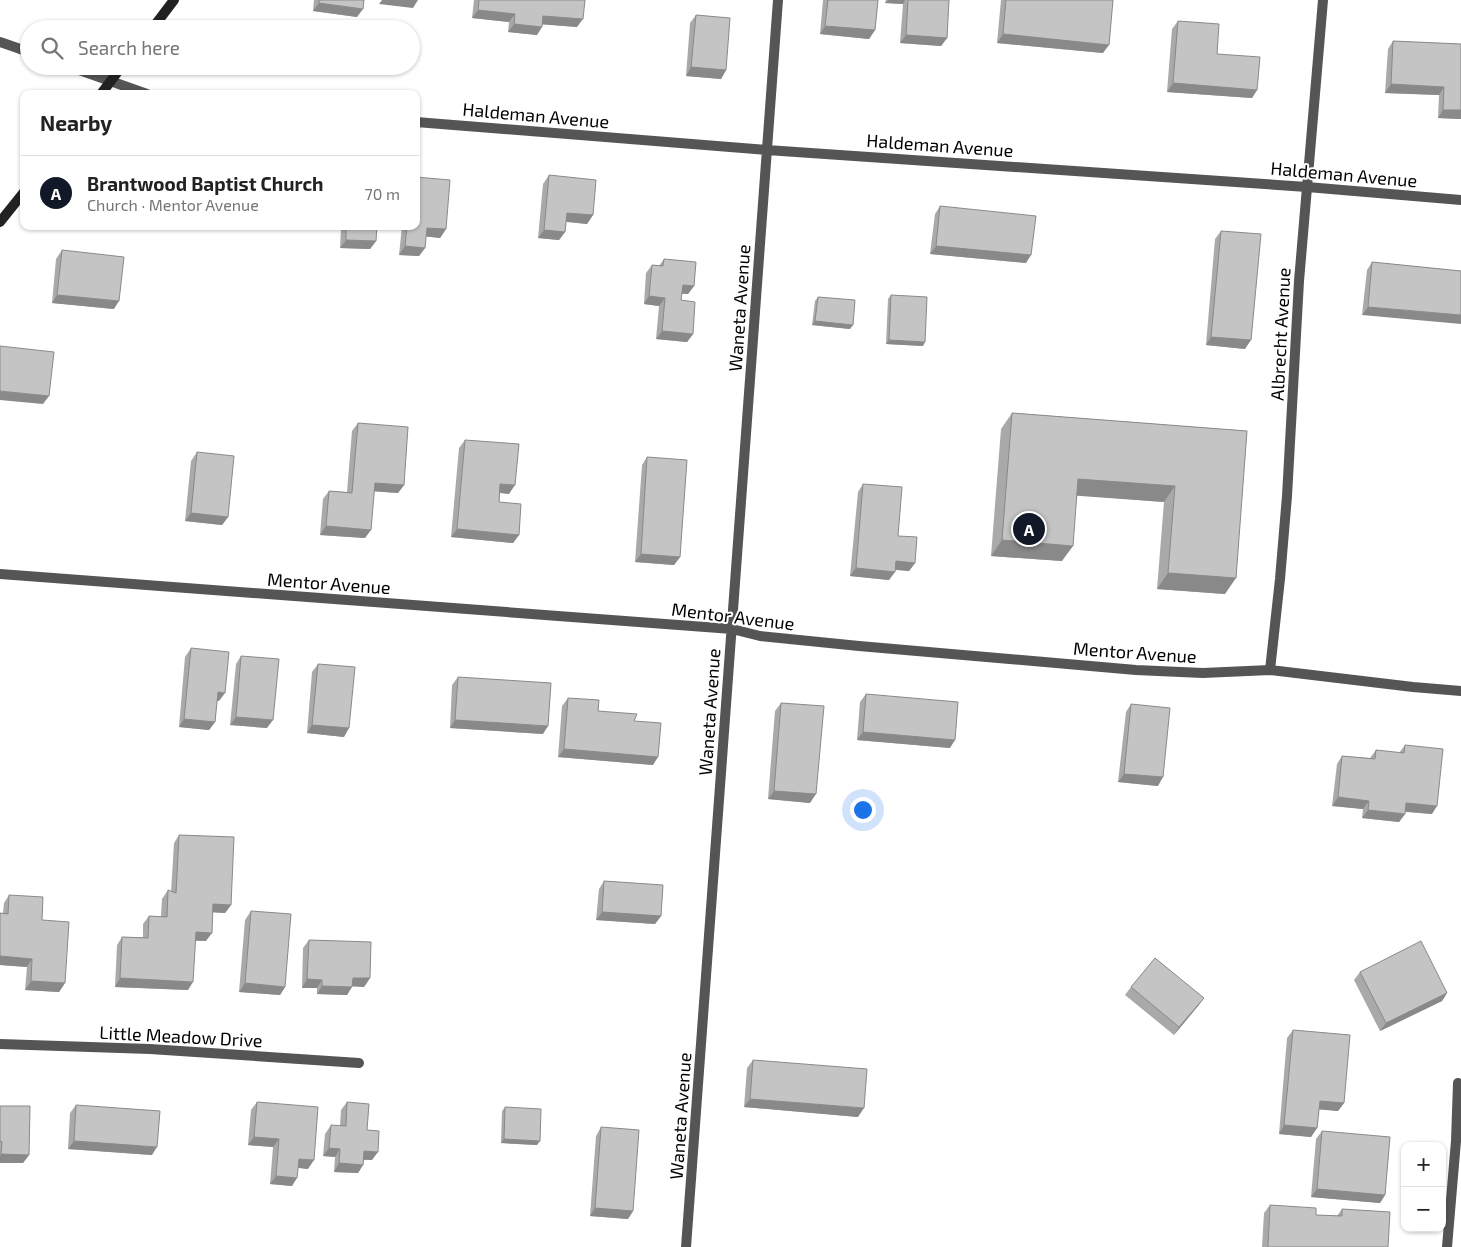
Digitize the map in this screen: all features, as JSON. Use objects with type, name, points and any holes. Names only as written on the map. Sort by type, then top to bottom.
[{"type":"main road","points":[[159,20],[174,0]]},
{"type":"main road","points":[[104,90],[115,75]]},
{"type":"main road","points":[[0,222],[20,197]]},
{"type":"street","name":"Waneta Avenue","points":[[686,1247],[778,0]]},
{"type":"street","name":"Albrecht Avenue","points":[[1270,670],[1287,496],[1299,282],[1323,0]]},
{"type":"street","points":[[0,42],[20,49]]},
{"type":"street","points":[[92,75],[135,90]]},
{"type":"street","name":"Haldeman Avenue","points":[[420,122],[767,150],[1306,187],[1461,200]]},
{"type":"street","name":"Mentor Avenue","points":[[0,574],[732,629],[760,636],[1136,670],[1202,673],[1270,670],[1461,691]]},
{"type":"street","name":"Little Meadow Drive","points":[[0,1044],[150,1050],[360,1063]]},
{"type":"street","points":[[1447,1247],[1456,1141],[1458,1083]]},
{"type":"building","points":[[319,0],[364,0],[363,9],[319,3]]},
{"type":"building","points":[[479,0],[585,0],[583,19],[543,16],[542,27],[514,24],[515,14],[478,10]]},
{"type":"building","points":[[828,0],[878,0],[875,30],[825,26]]},
{"type":"building","points":[[908,0],[949,0],[947,38],[906,35]]},
{"type":"building","points":[[1006,0],[1113,0],[1109,45],[1003,34]]},
{"type":"building","points":[[696,15],[730,18],[726,70],[691,67]]},
{"type":"building","points":[[1178,21],[1219,24],[1217,54],[1260,57],[1257,90],[1173,83]]},
{"type":"building","points":[[1393,41],[1461,44],[1461,110],[1443,110],[1444,87],[1391,84]]},
{"type":"building","points":[[549,175],[596,180],[593,215],[567,213],[565,232],[544,230]]},
{"type":"building","points":[[420,177],[450,180],[446,229],[427,228],[425,248],[405,246],[407,230],[420,230]]},
{"type":"building","points":[[940,206],[1036,216],[1031,255],[936,246]]},
{"type":"building","points":[[346,230],[377,230],[376,241],[346,240]]},
{"type":"building","points":[[1221,231],[1261,234],[1251,340],[1211,337]]},
{"type":"building","points":[[62,250],[124,257],[119,301],[57,295]]},
{"type":"building","points":[[664,259],[696,262],[694,286],[683,285],[681,300],[695,302],[693,334],[662,331],[665,298],[649,296],[652,265],[663,266]]},
{"type":"building","points":[[1372,262],[1461,271],[1461,315],[1368,307]]},
{"type":"building","points":[[891,295],[927,297],[925,342],[889,340]]},
{"type":"building","points":[[818,297],[855,300],[853,325],[815,321]]},
{"type":"building","points":[[0,346],[54,352],[49,396],[0,391]]},
{"type":"building","points":[[1012,413],[1247,431],[1236,578],[1168,573],[1175,486],[1078,479],[1073,546],[1002,540]]},
{"type":"building","points":[[358,423],[408,427],[404,485],[375,483],[371,530],[326,526],[329,491],[352,493]]},
{"type":"building","points":[[465,440],[519,444],[515,485],[500,484],[499,502],[521,504],[519,535],[457,529]]},
{"type":"building","points":[[197,452],[234,456],[228,517],[191,513]]},
{"type":"building","points":[[647,457],[687,460],[680,557],[641,554]]},
{"type":"building","points":[[863,484],[902,487],[898,536],[917,537],[915,563],[896,561],[895,572],[856,568]]},
{"type":"building","points":[[191,648],[229,652],[225,693],[218,692],[215,722],[184,719]]},
{"type":"building","points":[[241,656],[279,659],[273,720],[236,717]]},
{"type":"building","points":[[318,664],[355,667],[349,728],[312,725]]},
{"type":"building","points":[[458,677],[551,683],[548,726],[455,720]]},
{"type":"building","points":[[866,694],[958,702],[955,740],[863,732]]},
{"type":"building","points":[[568,698],[599,700],[598,711],[637,714],[634,721],[661,723],[658,757],[564,749]]},
{"type":"building","points":[[781,703],[824,706],[816,794],[774,791]]},
{"type":"building","points":[[1131,704],[1170,708],[1163,777],[1124,774]]},
{"type":"building","points":[[1405,745],[1443,749],[1437,806],[1406,803],[1405,814],[1368,810],[1369,801],[1338,797],[1342,756],[1375,759],[1376,750],[1404,753]]},
{"type":"building","points":[[179,835],[234,837],[231,905],[213,904],[212,933],[196,932],[193,982],[120,978],[122,937],[148,938],[149,916],[167,917],[168,890],[176,893]]},
{"type":"building","points":[[604,881],[663,885],[661,916],[602,912]]},
{"type":"building","points":[[9,895],[43,897],[42,920],[69,922],[65,983],[31,981],[32,959],[0,956],[0,913],[8,914]]},
{"type":"building","points":[[251,911],[291,914],[285,987],[245,983]]},
{"type":"building","points":[[309,940],[371,942],[370,978],[353,978],[352,987],[322,986],[322,980],[307,979]]},
{"type":"building","points":[[1421,941],[1447,993],[1386,1023],[1360,972]]},
{"type":"building","points":[[1155,958],[1204,998],[1179,1027],[1131,987]]},
{"type":"building","points":[[1293,1030],[1350,1035],[1344,1103],[1320,1101],[1317,1128],[1284,1125]]},
{"type":"building","points":[[753,1060],[867,1069],[864,1108],[750,1099]]},
{"type":"building","points":[[257,1102],[318,1107],[314,1160],[299,1159],[297,1178],[276,1176],[279,1139],[254,1137]]},
{"type":"building","points":[[347,1102],[369,1104],[367,1130],[379,1131],[378,1152],[364,1151],[363,1165],[339,1163],[340,1149],[329,1148],[331,1125],[346,1126]]},
{"type":"building","points":[[76,1105],[160,1111],[157,1147],[74,1141]]},
{"type":"building","points":[[0,1106],[30,1106],[29,1155],[1,1154]]},
{"type":"building","points":[[505,1107],[541,1109],[540,1141],[504,1139]]},
{"type":"building","points":[[601,1127],[639,1130],[633,1211],[595,1208]]},
{"type":"building","points":[[1322,1131],[1390,1137],[1385,1195],[1317,1189]]},
{"type":"building","points":[[1270,1205],[1316,1208],[1316,1215],[1342,1216],[1342,1209],[1390,1212],[1388,1247],[1268,1247]]},
{"type":"place","name":"Brantwood Baptist Church","points":[[1029,529]]}]
